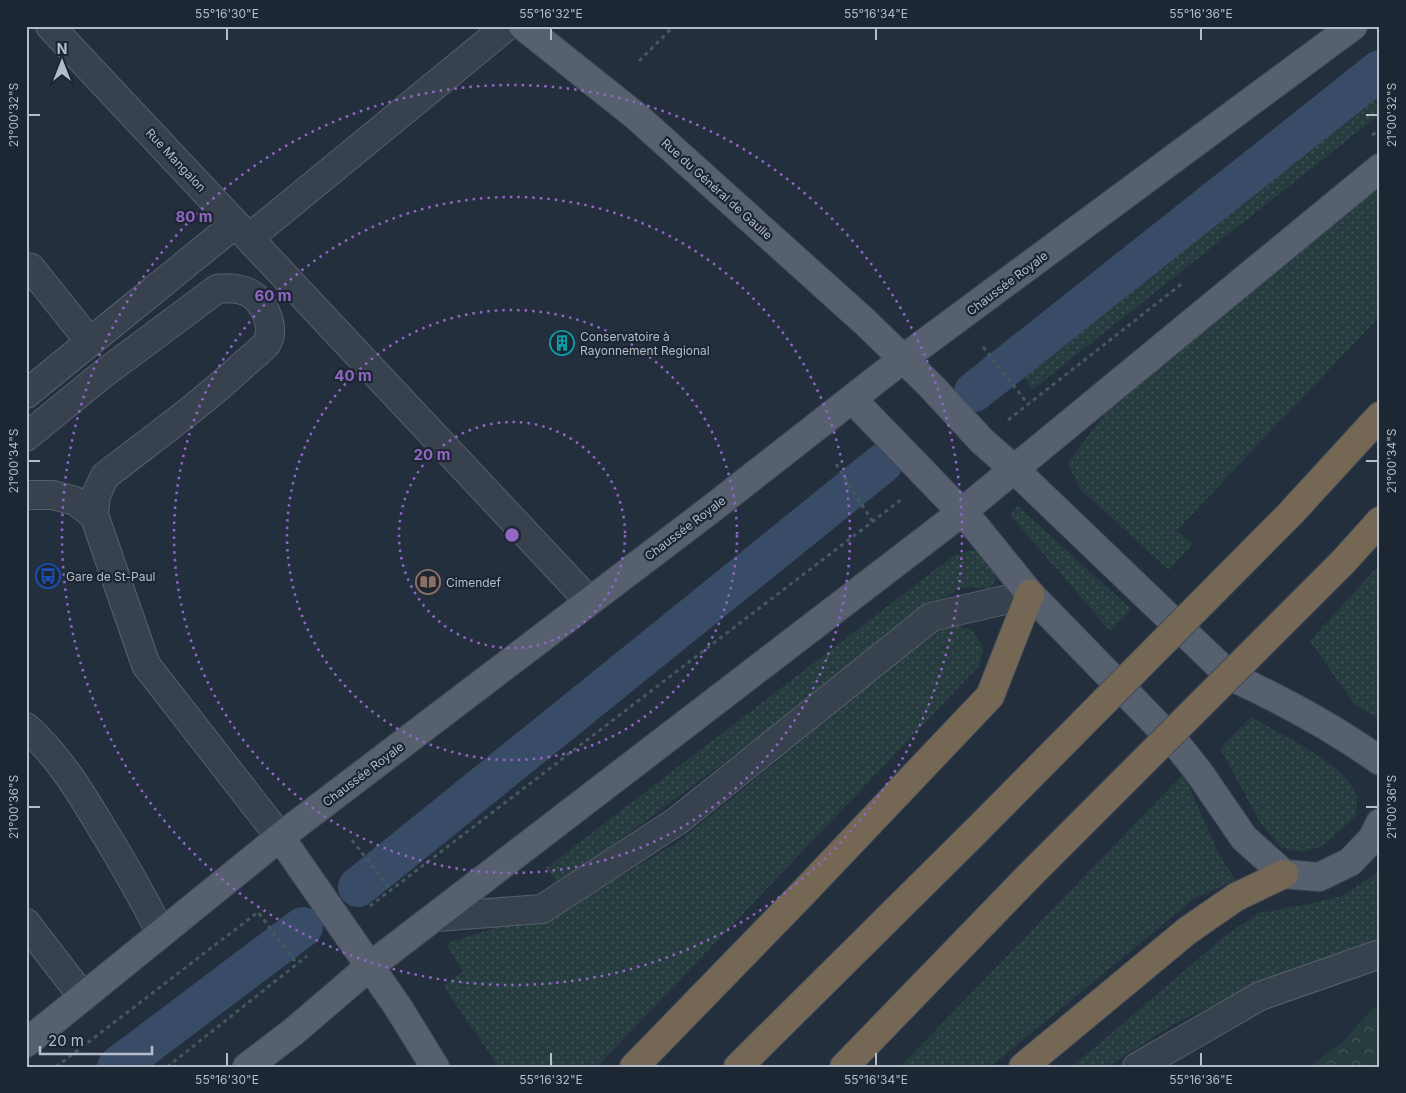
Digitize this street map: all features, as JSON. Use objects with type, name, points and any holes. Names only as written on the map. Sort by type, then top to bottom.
[{"type":"highway","points":[[738,1067],[976,831],[1291,513],[1380,416]]},
{"type":"highway","points":[[844,1067],[1028,877],[1343,562],[1380,521]]},
{"type":"highway","points":[[635,1066],[990,696],[1030,594]]},
{"type":"highway","points":[[1023,1067],[1187,931],[1236,897],[1284,874]]},
{"type":"main road","name":"Rue du Général de Gaulle","points":[[523,26],[636,116],[904,358],[982,441],[1014,469],[1230,676],[1273,696],[1315,719],[1380,761]]},
{"type":"main road","name":"Chaussée Royale","points":[[26,1043],[280,837],[715,506],[904,358],[1338,30]]},
{"type":"main road","points":[[247,1067],[293,1032],[369,968],[962,512],[1380,168]]},
{"type":"main road","points":[[852,399],[962,512],[1030,594],[1178,746],[1198,771],[1244,838],[1284,874],[1319,877],[1350,862],[1372,839],[1380,823]]},
{"type":"main road","points":[[280,837],[369,968],[398,1007],[435,1067]]},
{"type":"street","name":"Rue Mangalon","points":[[50,26],[589,601]]},
{"type":"street","points":[[26,394],[90,342],[242,231],[507,26]]},
{"type":"street","points":[[26,267],[31,268],[90,342]]},
{"type":"street","points":[[26,437],[103,374],[217,289],[232,287],[247,292],[259,300],[268,314],[270,328],[267,343],[230,377],[106,476],[96,495],[94,515],[146,666],[280,837]]},
{"type":"street","points":[[26,495],[53,495],[75,501],[94,515]]},
{"type":"street","points":[[436,917],[542,909],[677,820],[931,617],[1030,594]]},
{"type":"street","points":[[26,727],[42,741],[76,784],[136,885],[161,933]]},
{"type":"street","points":[[26,923],[83,997]]},
{"type":"street","points":[[1137,1067],[1260,996],[1380,954]]},
{"type":"path","points":[[639,61],[674,26]]},
{"type":"path","points":[[983,347],[1028,404]]},
{"type":"path","points":[[836,464],[873,522]]},
{"type":"path","points":[[370,906],[907,495]]},
{"type":"path","points":[[352,840],[391,890]]},
{"type":"path","points":[[56,1067],[258,912],[297,964]]},
{"type":"path","points":[[167,1067],[307,956]]},
{"type":"green space","points":[[1380,82],[1380,114],[1032,390],[1017,366]]},
{"type":"green space","points":[[1380,186],[1380,316],[1177,530],[1193,544],[1169,570],[1079,488],[1068,463],[1115,400]]},
{"type":"green space","points":[[1018,506],[1131,609],[1110,631],[1010,515]]},
{"type":"green space","points":[[971,550],[985,553],[997,565],[996,579],[990,588],[960,587],[559,885],[546,868],[952,557]]},
{"type":"green space","points":[[1380,564],[1380,719],[1355,705],[1310,641]]},
{"type":"green space","points":[[960,626],[972,630],[983,647],[980,665],[597,1067],[499,1067],[443,986],[463,971],[446,944],[527,917],[552,917],[681,840],[938,629]]},
{"type":"green space","points":[[1251,717],[1311,751],[1327,762],[1352,785],[1357,797],[1356,816],[1321,847],[1301,852],[1281,847],[1260,822],[1220,748]]},
{"type":"green space","points":[[1183,774],[1221,858],[1236,880],[1194,899],[990,1067],[900,1067]]},
{"type":"green space","points":[[1380,869],[1380,941],[1264,981],[1174,1024],[1107,1067],[1072,1067],[1225,936],[1259,913],[1341,896],[1375,875]]},
{"type":"green space","points":[[1380,1001],[1380,1067],[1309,1067],[1341,1043]]},
{"type":"waterway","points":[[974,392],[1380,70]]},
{"type":"waterway","points":[[358,887],[883,463]]},
{"type":"waterway","points":[[117,1067],[303,927]]},
{"type":"place","name":"Conservatoire à Rayonnement Regional","points":[[562,343]]},
{"type":"place","name":"Gare de St-Paul","points":[[48,576]]},
{"type":"place","name":"Cimendef","points":[[428,582]]}]
